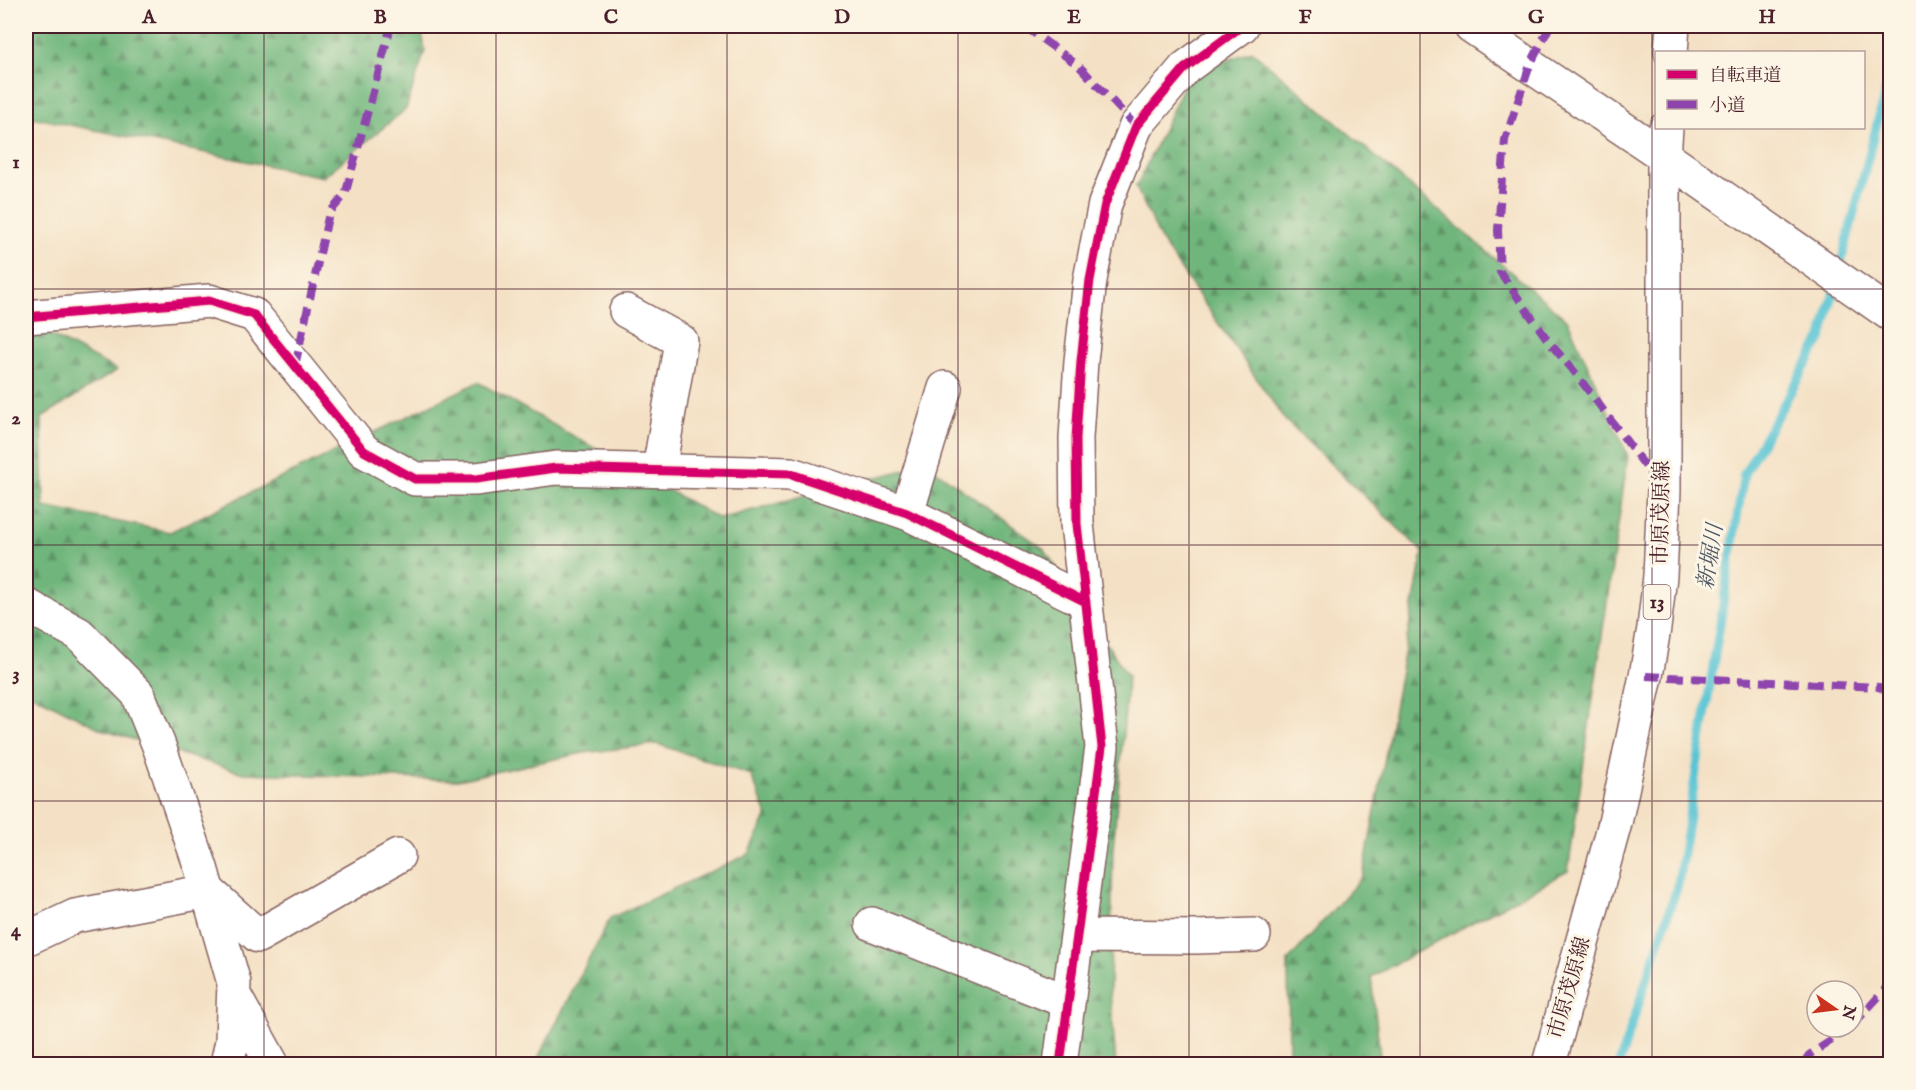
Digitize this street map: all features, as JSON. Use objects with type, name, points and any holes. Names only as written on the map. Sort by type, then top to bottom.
[{"type":"street","points":[[1059,1065],[1102,747],[1077,524],[1076,438],[1081,361],[1090,280],[1105,204],[1136,126],[1185,68],[1242,26]]},
{"type":"street","points":[[1471,26],[1665,142],[1890,314]]},
{"type":"street","points":[[1671,51],[1673,26]]},
{"type":"street","name":"市原茂原線","points":[[1548,1065],[1615,823],[1654,628],[1660,576],[1664,491],[1665,142]]},
{"type":"street","points":[[26,317],[209,301],[254,315],[364,451],[415,479],[476,479],[556,468],[791,474],[907,513],[1086,603]]},
{"type":"street","points":[[626,311],[681,341],[659,470]]},
{"type":"street","points":[[907,513],[945,388]]},
{"type":"street","points":[[26,605],[79,634],[138,694],[159,746],[208,891],[234,983],[232,1041],[227,1065]]},
{"type":"street","points":[[208,891],[258,936],[398,856]]},
{"type":"street","points":[[26,939],[75,916],[208,891]]},
{"type":"street","points":[[872,924],[1068,1002]]},
{"type":"street","points":[[1077,936],[1197,938],[1254,934]]},
{"type":"street","points":[[234,995],[272,1065]]},
{"type":"green space","points":[[26,26],[421,26],[425,51],[406,109],[323,177],[26,116]]},
{"type":"green space","points":[[1252,51],[1568,321],[1628,456],[1568,871],[1371,977],[1381,1064],[1289,1064],[1288,961],[1363,876],[1423,552],[1285,420],[1162,242],[1136,187],[1189,75]]},
{"type":"green space","points":[[26,322],[117,370],[42,417],[44,507],[170,532],[478,382],[719,519],[927,464],[1044,549],[1128,676],[1113,849],[1110,990],[1116,1064],[535,1064],[610,918],[749,854],[767,815],[751,775],[657,744],[583,753],[458,780],[243,773],[103,730],[26,691]]},
{"type":"waterway","name":"新堀川","points":[[1619,1064],[1678,884],[1744,474],[1822,337],[1890,73]]},
{"type":"marked path","points":[[295,366],[329,213],[345,195],[391,26]]},
{"type":"marked path","points":[[1024,26],[1079,66],[1136,126]]},
{"type":"marked path","points":[[1550,26],[1530,65],[1505,140],[1498,230],[1500,272],[1549,342],[1573,370],[1664,491]]},
{"type":"marked path","points":[[1868,26],[1890,36]]},
{"type":"marked path","points":[[1646,676],[1879,687],[1890,693]]},
{"type":"marked path","points":[[1865,1012],[1890,984]]},
{"type":"marked path","points":[[1803,1064],[1809,1055],[1834,1039]]},
{"type":"marked path","points":[[26,1057],[35,1064]]},
{"type":"cycle path","points":[[1060,1064],[1102,747],[1077,524],[1076,438],[1081,361],[1090,280],[1105,204],[1136,126],[1185,68],[1242,26]]},
{"type":"cycle path","points":[[26,317],[209,301],[254,315],[364,451],[415,479],[476,479],[556,468],[791,474],[907,513],[1086,602]]}]
